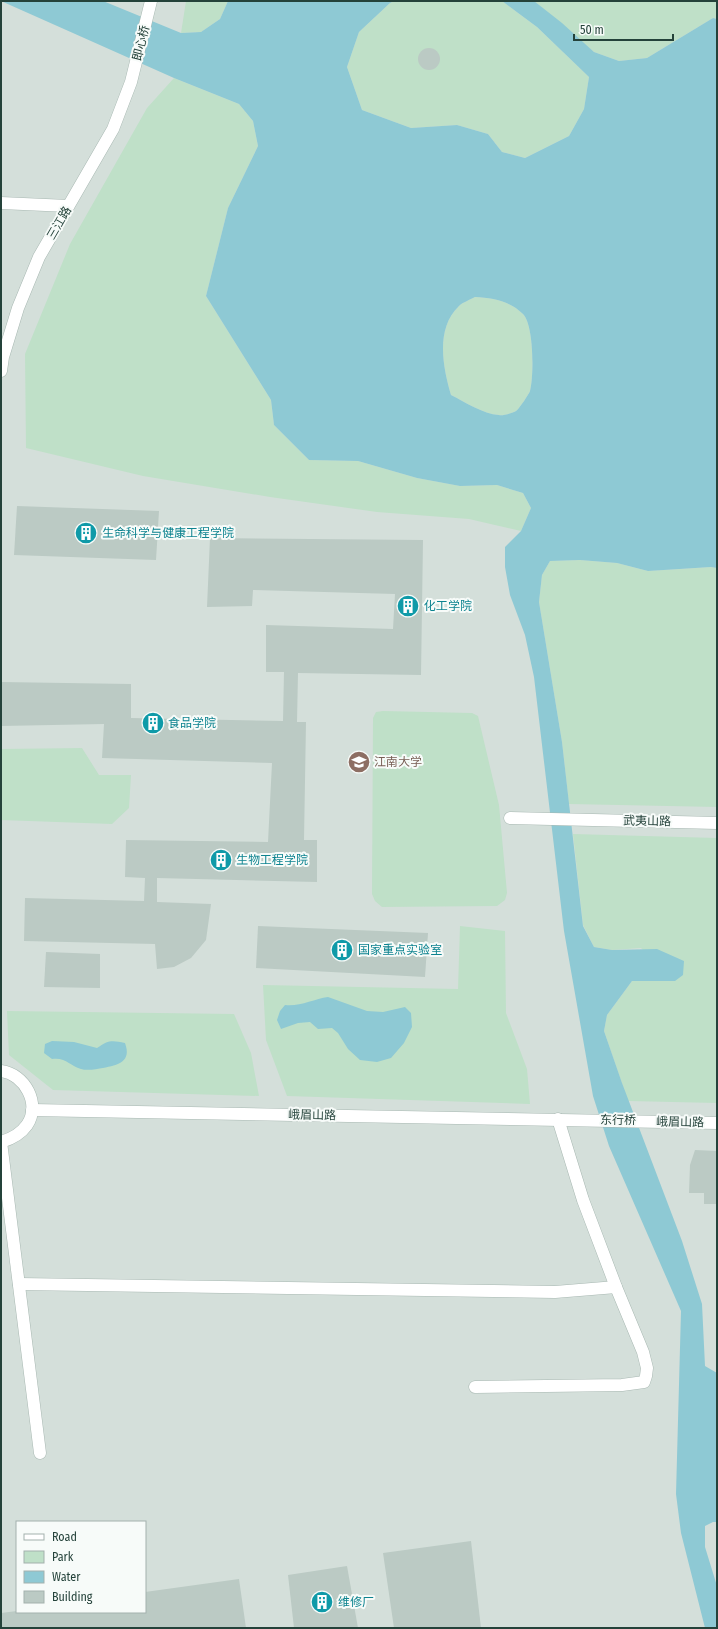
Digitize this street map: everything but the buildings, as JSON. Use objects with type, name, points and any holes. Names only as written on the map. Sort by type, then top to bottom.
[{"type":"street","name":"即心桥","points":[[131,82],[151,2]]},
{"type":"street","name":"三江路","points":[[1,371],[3,357],[18,308],[39,257],[113,129],[131,82]]},
{"type":"street","points":[[1,203],[68,206]]},
{"type":"street","name":"武夷山路","points":[[510,818],[717,823]]},
{"type":"street","points":[[1,1071],[8,1072],[22,1080],[31,1094],[32,1110],[27,1125],[16,1136],[1,1142],[40,1453]]},
{"type":"street","name":"峨眉山路","points":[[32,1110],[592,1120]]},
{"type":"street","points":[[475,1387],[622,1385],[644,1382],[647,1368],[643,1352],[616,1287],[583,1200],[558,1119]]},
{"type":"street","name":"东行桥","points":[[592,1120],[644,1121]]},
{"type":"street","name":"峨眉山路","points":[[644,1121],[717,1123]]},
{"type":"street","points":[[19,1284],[555,1292],[616,1287]]},
{"type":"shaded area","name":"江南大学","points":[[1,1],[717,1],[717,1628],[1,1628]]},
{"type":"green space","points":[[186,1],[228,1],[220,19],[201,32],[181,33]]},
{"type":"green space","points":[[394,1],[502,1],[537,27],[589,77],[584,109],[569,136],[525,158],[502,152],[488,134],[457,125],[411,128],[362,110],[347,67],[359,32]]},
{"type":"green space","points":[[534,1],[717,1],[717,19],[713,18],[647,58],[619,61],[594,52]]},
{"type":"green space","points":[[174,78],[239,104],[253,121],[258,146],[228,208],[206,296],[271,400],[274,425],[309,460],[358,461],[417,478],[460,486],[497,485],[523,493],[531,508],[521,531],[469,519],[377,512],[270,497],[143,476],[26,448],[25,354],[70,244],[147,108]]},
{"type":"green space","points":[[475,297],[495,299],[507,303],[523,314],[527,320],[532,351],[531,384],[530,391],[515,412],[505,415],[493,414],[474,407],[451,395],[443,349],[446,326],[451,315],[459,306]]},
{"type":"green space","points":[[580,560],[617,563],[648,571],[711,567],[717,568],[717,807],[569,804],[562,742],[539,602],[542,575],[550,561]]},
{"type":"green space","points":[[376,712],[472,713],[478,716],[499,805],[507,893],[505,900],[497,906],[382,907],[375,901],[372,894],[373,718]]},
{"type":"green space","points":[[82,748],[99,775],[131,775],[129,808],[112,824],[1,820],[1,749]]},
{"type":"green space","points":[[573,834],[717,838],[717,1103],[628,1101],[604,1031],[607,1015],[632,981],[675,981],[641,948],[612,950],[594,947],[583,925]]},
{"type":"green space","points":[[460,926],[505,931],[506,1013],[527,1069],[530,1104],[287,1096],[266,1040],[263,985],[458,989]]},
{"type":"green space","points":[[7,1011],[234,1014],[251,1053],[259,1096],[53,1090],[9,1055]]},
{"type":"water","points":[[1,1],[103,1],[181,33],[201,32],[220,19],[228,1],[394,1],[359,32],[347,67],[362,110],[411,128],[457,125],[488,134],[502,152],[525,158],[569,136],[584,109],[589,77],[537,27],[502,1],[534,1],[562,23],[594,52],[619,61],[647,58],[713,18],[717,19],[717,568],[711,567],[648,571],[617,563],[580,560],[550,561],[542,575],[539,602],[562,742],[583,926],[594,947],[612,950],[657,949],[684,961],[683,975],[675,981],[632,981],[607,1015],[604,1031],[622,1083],[682,1241],[702,1304],[705,1366],[717,1373],[717,1522],[713,1522],[705,1526],[705,1547],[717,1586],[717,1628],[705,1628],[681,1533],[676,1494],[681,1311],[609,1146],[593,1096],[564,931],[534,677],[525,635],[510,595],[505,567],[505,547],[521,531],[531,508],[523,493],[497,485],[460,486],[417,478],[358,461],[309,460],[274,425],[271,400],[206,296],[228,208],[258,146],[253,121],[239,104],[174,78]],"holes":[[[475,297],[482,297],[507,303],[523,314],[527,320],[531,339],[532,374],[530,391],[516,411],[505,415],[487,412],[451,395],[446,373],[443,349],[444,337],[446,326],[451,315],[462,303]]]},
{"type":"water","points":[[328,997],[367,1011],[383,1012],[405,1007],[411,1013],[412,1027],[404,1043],[391,1058],[377,1062],[360,1060],[348,1049],[338,1033],[332,1028],[318,1029],[310,1022],[298,1023],[281,1029],[277,1020],[280,1011],[285,1005],[301,1004]]},
{"type":"water","points":[[52,1041],[74,1042],[97,1048],[107,1042],[121,1042],[125,1043],[127,1054],[122,1062],[114,1066],[83,1070],[61,1059],[52,1059],[44,1053],[45,1044]]},
{"type":"place","name":"生命科学与健康工程学院","points":[[86,533]]},
{"type":"place","name":"化工学院","points":[[408,606]]},
{"type":"place","name":"食品学院","points":[[153,723]]},
{"type":"place","name":"江南大学","points":[[359,762]]},
{"type":"place","name":"生物工程学院","points":[[221,860]]},
{"type":"place","name":"国家重点实验室","points":[[342,950]]},
{"type":"place","name":"维修厂","points":[[322,1602]]}]
